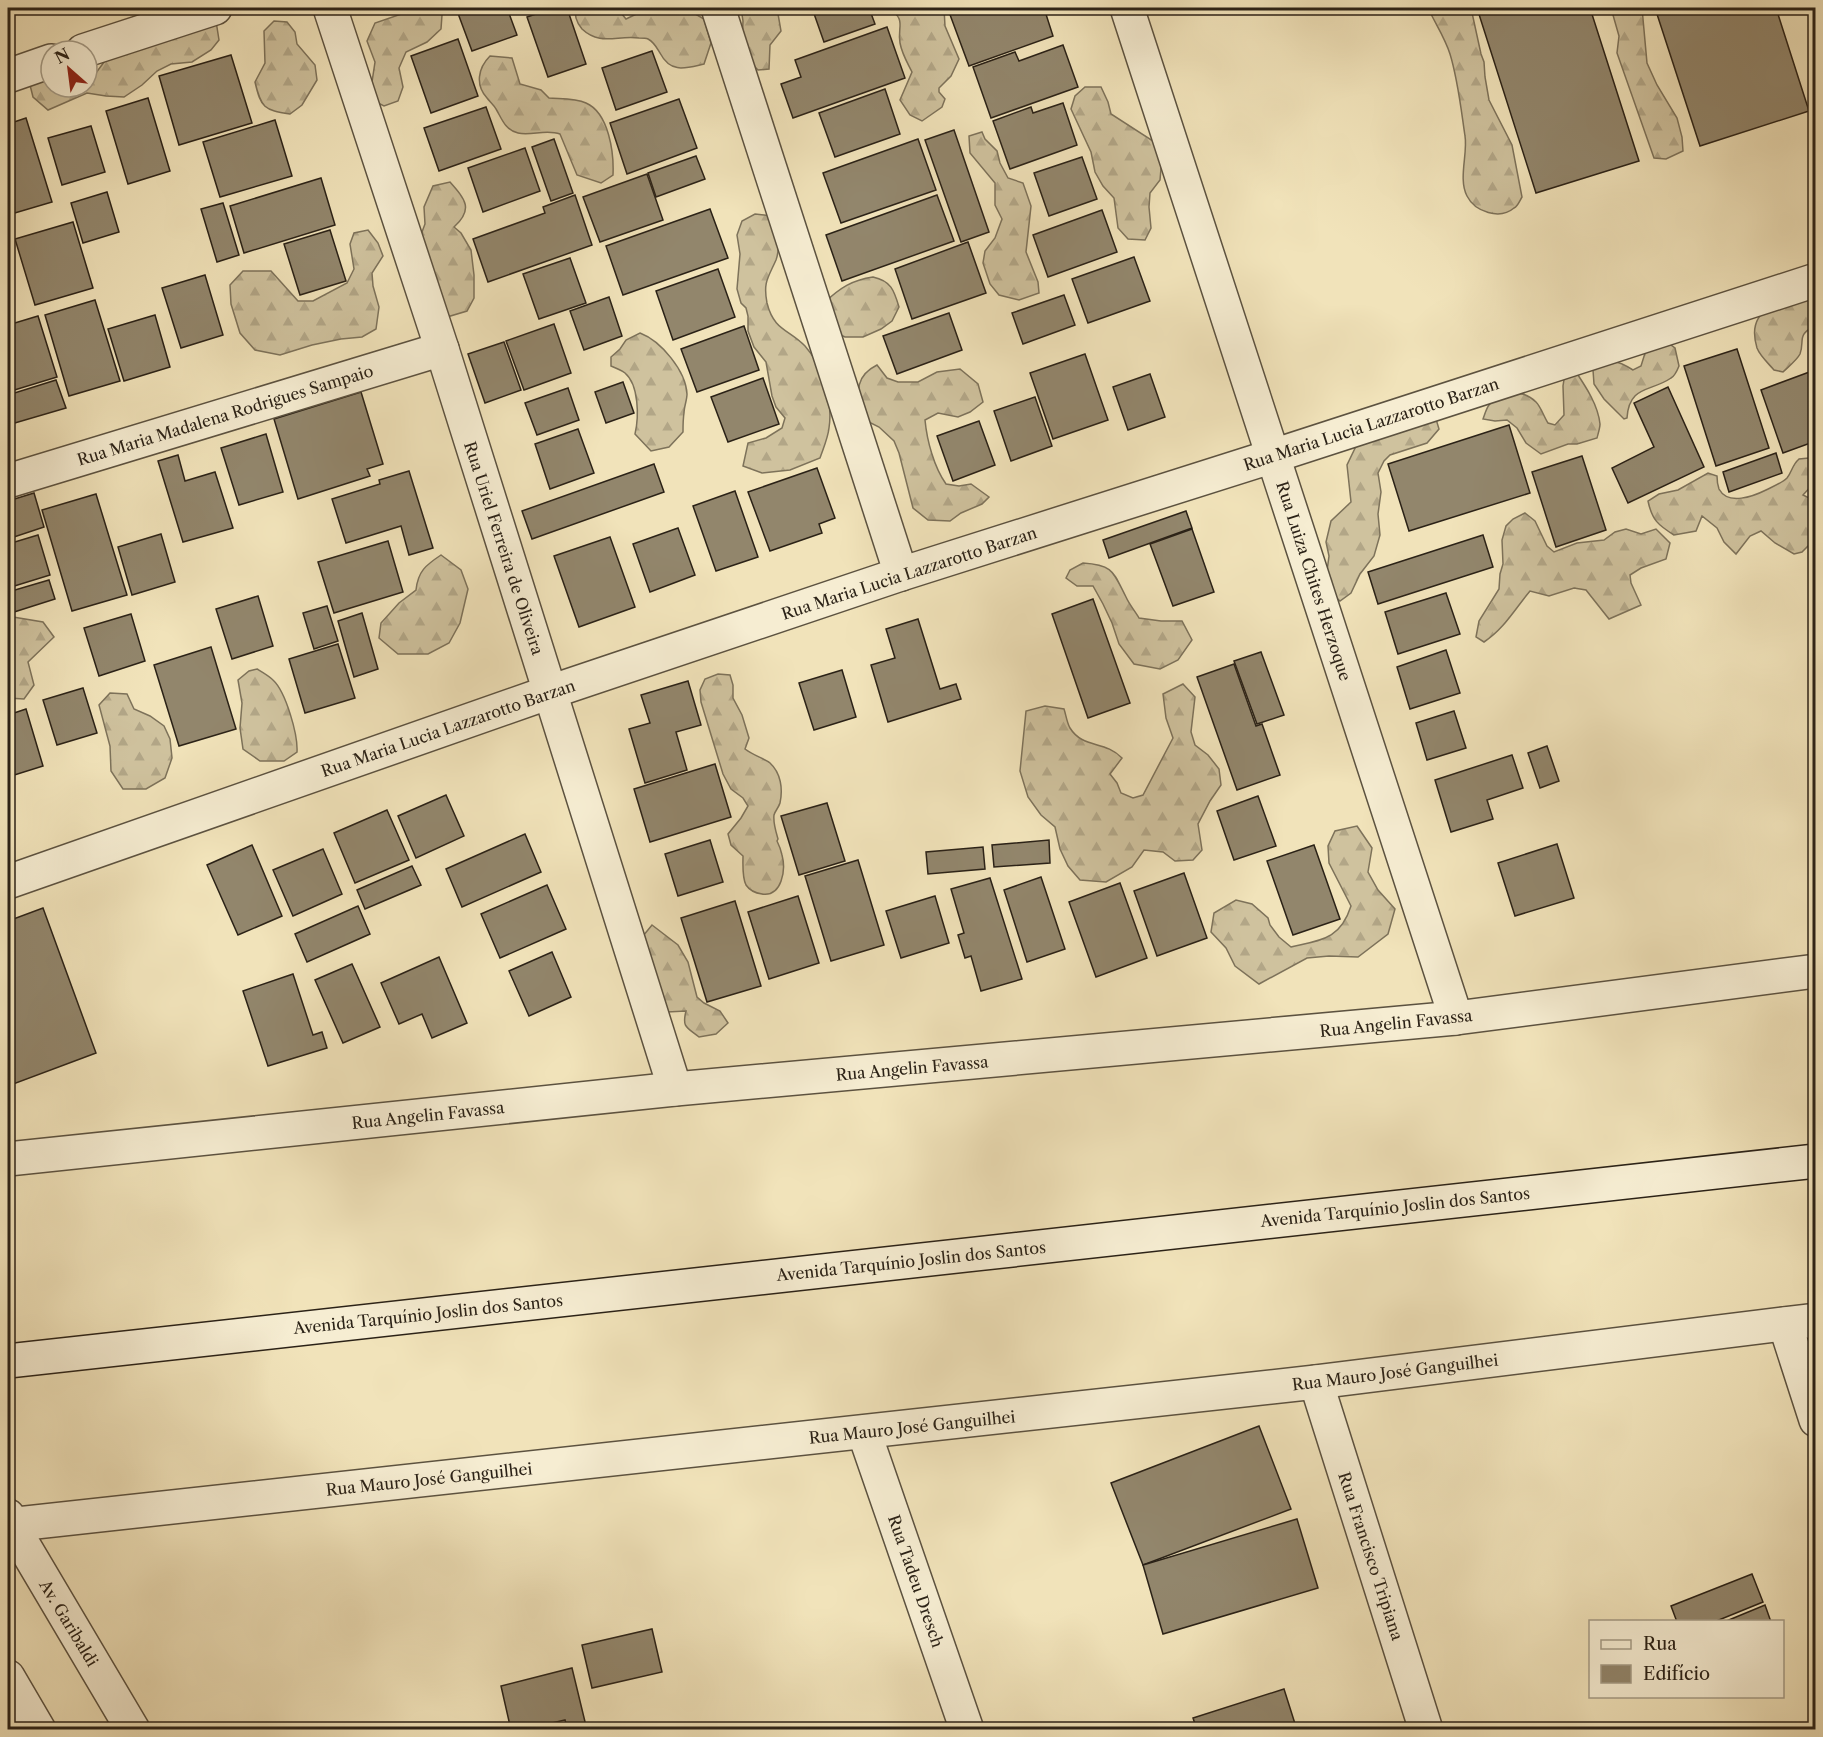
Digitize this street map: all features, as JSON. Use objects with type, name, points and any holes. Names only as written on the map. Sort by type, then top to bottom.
[{"type":"street","points":[[99,46],[215,8]]},
{"type":"street","name":"Rua Uriel Ferreira de Oliveira","points":[[330,8],[675,1089]]},
{"type":"street","points":[[718,8],[901,574]]},
{"type":"street","name":"Rua Luiza Chites Herzoque","points":[[1127,8],[1456,1018]]},
{"type":"street","points":[[8,76],[39,65]]},
{"type":"street","name":"Rua Maria Lucia Lazzarotto Barzan","points":[[8,882],[550,692],[901,574],[1815,280]]},
{"type":"street","name":"Rua Maria Madalena Rodrigues Sampaio","points":[[8,482],[441,350]]},
{"type":"street","name":"Rua Angelin Favassa","points":[[8,1159],[675,1089],[1456,1018],[1815,971]]},
{"type":"street","name":"Avenida Tarquínio Joslin dos Santos","points":[[8,1360],[1815,1161]]},
{"type":"street","points":[[1800,1322],[1815,1420]]},
{"type":"street","name":"Rua Mauro José Ganguilhei","points":[[8,1522],[1316,1382],[1800,1322]]},
{"type":"street","name":"Rua Francisco Tripiana","points":[[1316,1382],[1426,1730]]},
{"type":"street","name":"Rua Tadeu Dresch","points":[[864,1432],[967,1730]]},
{"type":"street","name":"Av. Garibaldi","points":[[8,1522],[133,1730]]},
{"type":"street","points":[[8,1677],[39,1730]]},
{"type":"green space","points":[[429,8],[442,15],[441,29],[427,42],[406,52],[399,68],[403,87],[398,101],[384,106],[376,102],[372,82],[375,62],[367,41],[375,23],[410,11]]},
{"type":"green space","points":[[576,8],[617,8],[626,19],[649,8],[685,8],[704,19],[711,43],[704,64],[685,68],[674,67],[664,60],[654,43],[646,38],[602,39],[595,37],[580,27],[577,22]]},
{"type":"green space","points":[[741,8],[777,8],[781,31],[770,45],[769,69],[758,70],[744,56]]},
{"type":"green space","points":[[889,8],[944,8],[945,26],[959,59],[951,76],[939,88],[939,92],[945,99],[942,107],[922,121],[910,115],[900,100],[912,72],[901,47],[900,20]]},
{"type":"green space","points":[[1428,8],[1471,8],[1484,62],[1489,100],[1512,145],[1522,197],[1517,206],[1508,212],[1495,214],[1482,210],[1471,202],[1464,189],[1465,136],[1455,74],[1448,48]]},
{"type":"green space","points":[[1611,8],[1642,8],[1647,63],[1677,118],[1682,137],[1683,151],[1666,159],[1654,158],[1617,53],[1619,36]]},
{"type":"green space","points":[[216,21],[219,40],[211,50],[192,62],[171,64],[157,71],[124,97],[99,95],[99,69],[107,58]]},
{"type":"green space","points":[[274,21],[287,22],[295,32],[297,44],[315,65],[317,80],[302,105],[290,114],[274,111],[265,106],[259,97],[255,82],[265,63],[264,31]]},
{"type":"green space","points":[[490,56],[512,58],[520,84],[541,90],[549,98],[577,100],[594,108],[605,124],[608,134],[613,175],[601,183],[577,175],[560,134],[549,132],[523,134],[507,127],[481,88],[481,71]]},
{"type":"green space","points":[[39,78],[39,99],[73,99],[48,110],[33,97],[30,85]]},
{"type":"green space","points":[[1085,87],[1101,87],[1111,114],[1153,141],[1162,157],[1160,180],[1150,193],[1151,228],[1145,240],[1128,239],[1118,228],[1114,198],[1103,186],[1095,172],[1091,152],[1071,109],[1075,96]]},
{"type":"green space","points":[[982,132],[985,139],[997,151],[1008,178],[1023,183],[1031,206],[1026,252],[1038,282],[1039,293],[1019,300],[999,295],[990,284],[983,263],[985,251],[995,238],[1002,219],[995,205],[995,183],[970,153],[969,136]]},
{"type":"green space","points":[[450,182],[465,204],[464,215],[454,227],[461,233],[471,250],[474,298],[467,311],[447,317],[419,240],[425,224],[424,207],[433,186]]},
{"type":"green space","points":[[755,214],[772,216],[778,238],[776,260],[766,285],[770,312],[783,329],[805,346],[817,364],[828,396],[830,418],[828,436],[820,458],[790,470],[762,473],[743,466],[748,443],[766,438],[782,428],[785,418],[776,407],[766,362],[754,347],[748,331],[746,308],[741,303],[737,289],[740,254],[737,235],[742,221]]},
{"type":"green space","points":[[368,230],[378,243],[383,256],[372,273],[379,307],[376,329],[362,337],[312,345],[280,355],[255,350],[240,333],[231,304],[230,285],[243,271],[271,271],[298,301],[313,301],[347,283],[354,269],[350,244],[354,233]]},
{"type":"green space","points":[[873,277],[888,284],[895,296],[899,307],[892,321],[863,337],[845,337],[830,330],[825,302],[847,285]]},
{"type":"green space","points":[[1815,298],[1815,326],[1803,335],[1800,354],[1783,372],[1774,370],[1757,348],[1756,322],[1762,314],[1780,303]]},
{"type":"green space","points":[[640,333],[656,343],[671,358],[686,385],[687,394],[683,432],[669,447],[651,451],[635,434],[637,410],[630,378],[611,366],[611,357],[626,340]]},
{"type":"green space","points":[[1664,340],[1675,348],[1679,366],[1677,371],[1672,377],[1637,395],[1632,400],[1627,418],[1624,419],[1604,399],[1594,384],[1593,370],[1609,362],[1617,362],[1633,370],[1641,366],[1646,350]]},
{"type":"green space","points":[[877,365],[887,378],[898,382],[918,382],[937,372],[960,369],[978,384],[983,402],[970,412],[958,417],[938,413],[925,420],[932,454],[946,484],[959,486],[971,484],[989,497],[982,504],[961,513],[950,521],[928,520],[913,508],[894,441],[879,427],[861,418],[859,387],[864,375]]},
{"type":"green space","points":[[1576,372],[1597,410],[1600,424],[1597,438],[1577,444],[1568,444],[1541,454],[1526,443],[1517,428],[1507,420],[1483,419],[1493,400],[1505,394],[1518,393],[1536,402],[1548,423],[1555,425],[1564,415],[1565,373]]},
{"type":"green space","points":[[1436,419],[1439,429],[1427,443],[1390,455],[1384,461],[1378,473],[1381,492],[1378,514],[1380,535],[1374,556],[1360,574],[1351,593],[1340,601],[1329,591],[1327,571],[1329,556],[1326,542],[1331,521],[1351,502],[1347,465],[1358,442]]},
{"type":"green space","points":[[1799,459],[1815,459],[1815,482],[1803,495],[1815,501],[1815,544],[1810,544],[1802,552],[1794,554],[1775,543],[1761,531],[1750,536],[1736,554],[1724,542],[1717,528],[1702,516],[1696,531],[1674,535],[1656,521],[1650,508],[1648,501],[1659,494],[1678,490],[1708,473],[1717,476],[1719,489],[1728,497],[1741,498],[1755,495],[1785,480]]},
{"type":"green space","points":[[1525,513],[1535,521],[1547,546],[1554,552],[1577,543],[1604,540],[1615,532],[1626,529],[1641,534],[1656,529],[1670,543],[1666,559],[1641,568],[1630,575],[1631,583],[1641,605],[1609,619],[1586,590],[1574,588],[1549,596],[1530,591],[1503,625],[1484,642],[1476,637],[1479,621],[1499,589],[1503,564],[1502,540],[1506,526],[1513,519]]},
{"type":"green space","points":[[441,555],[461,570],[468,589],[460,623],[449,643],[428,654],[398,654],[379,638],[381,623],[399,603],[416,590],[424,569]]},
{"type":"green space","points":[[1083,563],[1101,566],[1111,571],[1139,618],[1182,621],[1192,640],[1178,660],[1160,669],[1134,664],[1119,644],[1112,623],[1093,586],[1077,586],[1066,578],[1070,570]]},
{"type":"green space","points":[[8,615],[43,622],[54,637],[28,662],[34,685],[24,699],[8,698]]},
{"type":"green space","points":[[257,669],[278,686],[290,714],[296,735],[297,752],[284,761],[260,761],[243,749],[240,728],[242,703],[238,680],[249,671]]},
{"type":"green space","points":[[718,674],[730,675],[733,698],[742,715],[749,738],[745,749],[770,763],[777,772],[780,782],[780,803],[774,818],[783,861],[783,875],[778,887],[769,894],[755,892],[746,885],[743,874],[743,856],[731,845],[728,834],[748,806],[743,798],[731,789],[723,774],[701,702],[700,690],[705,679]]},
{"type":"green space","points":[[1183,684],[1195,697],[1191,732],[1195,745],[1208,755],[1219,769],[1221,785],[1198,824],[1202,850],[1193,860],[1175,861],[1163,852],[1144,850],[1132,867],[1106,882],[1080,880],[1068,866],[1060,849],[1055,827],[1041,815],[1028,797],[1020,771],[1026,711],[1045,706],[1064,709],[1069,726],[1075,735],[1109,749],[1122,758],[1110,774],[1121,793],[1133,798],[1143,795],[1173,738],[1166,718],[1163,694]]},
{"type":"green space","points":[[110,693],[127,694],[134,709],[164,726],[170,739],[172,758],[165,778],[146,789],[123,789],[111,771],[110,746],[99,705]]},
{"type":"green space","points":[[1357,826],[1372,848],[1368,872],[1378,890],[1395,909],[1388,934],[1358,957],[1307,958],[1259,984],[1235,966],[1226,948],[1211,932],[1214,913],[1236,900],[1252,904],[1268,918],[1279,937],[1291,947],[1328,937],[1341,926],[1351,906],[1329,863],[1328,846],[1335,831]]},
{"type":"green space","points":[[652,925],[678,945],[688,962],[697,997],[720,1011],[728,1023],[716,1034],[699,1037],[685,1024],[686,1011],[667,1012],[643,936]]},
{"type":"building","points":[[456,8],[507,8],[517,35],[472,51]]},
{"type":"building","points":[[554,8],[567,8],[586,64],[548,77],[527,17]]},
{"type":"building","points":[[812,8],[869,8],[875,24],[824,42]]},
{"type":"building","points":[[961,8],[1044,8],[1053,36],[969,66],[949,12]]},
{"type":"building","points":[[1477,8],[1590,8],[1639,161],[1536,193]]},
{"type":"building","points":[[1655,8],[1776,8],[1809,111],[1700,146]]},
{"type":"building","points":[[887,27],[905,78],[793,118],[781,84],[801,77],[795,60]]},
{"type":"building","points":[[458,39],[478,96],[431,113],[411,56]]},
{"type":"building","points":[[1063,45],[1078,87],[991,118],[973,67],[1015,52],[1019,61]]},
{"type":"building","points":[[652,51],[667,92],[616,110],[602,68]]},
{"type":"building","points":[[231,55],[252,123],[179,145],[159,76]]},
{"type":"building","points":[[885,89],[900,134],[835,157],[819,113]]},
{"type":"building","points":[[148,98],[170,171],[128,184],[106,111]]},
{"type":"building","points":[[679,99],[697,148],[627,174],[610,123]]},
{"type":"building","points":[[1063,103],[1077,145],[1010,169],[993,121],[1031,107],[1033,113]]},
{"type":"building","points":[[486,107],[501,149],[439,171],[424,128]]},
{"type":"building","points":[[26,118],[52,202],[8,215],[8,124]]},
{"type":"building","points":[[275,120],[292,176],[220,197],[203,142]]},
{"type":"building","points":[[91,126],[105,172],[62,185],[48,138]]},
{"type":"building","points":[[954,130],[989,232],[961,242],[925,140]]},
{"type":"building","points":[[554,139],[573,193],[551,201],[532,147]]},
{"type":"building","points":[[918,139],[936,190],[841,223],[823,173]]},
{"type":"building","points":[[525,148],[540,191],[483,212],[468,168]]},
{"type":"building","points":[[696,156],[705,179],[656,197],[648,173]]},
{"type":"building","points":[[1082,157],[1097,199],[1049,216],[1034,173]]},
{"type":"building","points":[[647,174],[663,220],[600,242],[583,197]]},
{"type":"building","points":[[321,178],[335,225],[244,253],[230,206]]},
{"type":"building","points":[[107,192],[119,232],[83,243],[71,203]]},
{"type":"building","points":[[575,195],[592,245],[488,282],[473,239],[545,213],[543,207]]},
{"type":"building","points":[[937,195],[954,241],[842,281],[826,235]]},
{"type":"building","points":[[223,203],[239,255],[217,262],[201,209]]},
{"type":"building","points":[[710,209],[728,258],[623,295],[606,246]]},
{"type":"building","points":[[1102,210],[1117,252],[1048,277],[1033,235]]},
{"type":"building","points":[[73,222],[93,288],[35,305],[15,239]]},
{"type":"building","points":[[330,230],[346,281],[300,295],[284,244]]},
{"type":"building","points":[[968,242],[986,293],[912,319],[895,269]]},
{"type":"building","points":[[1134,257],[1150,301],[1088,323],[1072,279]]},
{"type":"building","points":[[570,258],[586,303],[539,319],[523,274]]},
{"type":"building","points":[[718,269],[735,317],[673,340],[656,291]]},
{"type":"building","points":[[205,275],[223,335],[181,348],[162,288]]},
{"type":"building","points":[[1064,295],[1075,325],[1023,344],[1012,313]]},
{"type":"building","points":[[609,297],[622,336],[584,350],[570,311]]},
{"type":"building","points":[[95,300],[120,381],[69,396],[45,315]]},
{"type":"building","points":[[949,313],[962,350],[897,374],[883,336]]},
{"type":"building","points":[[155,315],[170,367],[124,381],[108,329]]},
{"type":"building","points":[[38,316],[57,377],[8,392],[8,325]]},
{"type":"building","points":[[554,324],[571,373],[524,390],[506,341]]},
{"type":"building","points":[[744,326],[759,370],[697,392],[681,349]]},
{"type":"building","points":[[504,342],[521,390],[485,403],[468,354]]},
{"type":"building","points":[[1737,349],[1769,448],[1716,466],[1684,366]]},
{"type":"building","points":[[1085,354],[1108,420],[1053,439],[1030,373]]},
{"type":"building","points":[[1812,371],[1816,382],[1816,441],[1783,453],[1761,390]]},
{"type":"building","points":[[1150,374],[1165,417],[1128,430],[1113,387]]},
{"type":"building","points":[[763,378],[779,424],[728,442],[711,397]]},
{"type":"building","points":[[56,380],[66,408],[8,425],[8,395]]},
{"type":"building","points":[[623,382],[634,413],[606,423],[595,392]]},
{"type":"building","points":[[1668,387],[1704,467],[1628,503],[1612,468],[1654,447],[1634,403]]},
{"type":"building","points":[[568,388],[579,420],[537,435],[525,403]]},
{"type":"building","points":[[361,392],[383,464],[367,469],[370,476],[298,499],[274,419]]},
{"type":"building","points":[[1035,397],[1052,446],[1011,461],[994,411]]},
{"type":"building","points":[[979,421],[995,465],[953,481],[937,436]]},
{"type":"building","points":[[1509,425],[1530,493],[1409,531],[1388,464]]},
{"type":"building","points":[[578,429],[594,473],[550,489],[535,444]]},
{"type":"building","points":[[266,434],[283,492],[239,505],[221,448]]},
{"type":"building","points":[[1776,453],[1782,473],[1729,492],[1723,472]]},
{"type":"building","points":[[178,455],[185,481],[215,472],[233,528],[183,542],[158,461]]},
{"type":"building","points":[[1582,456],[1606,530],[1556,547],[1532,472]]},
{"type":"building","points":[[654,464],[664,492],[532,539],[522,511]]},
{"type":"building","points":[[817,468],[835,518],[819,524],[822,533],[770,551],[748,492]]},
{"type":"building","points":[[409,471],[433,548],[409,555],[401,526],[346,543],[332,499],[380,484],[379,480]]},
{"type":"building","points":[[735,491],[758,557],[716,571],[693,506]]},
{"type":"building","points":[[34,493],[44,527],[8,539],[8,501]]},
{"type":"building","points":[[96,494],[127,595],[72,611],[42,510]]},
{"type":"building","points":[[1186,511],[1192,528],[1109,558],[1103,540]]},
{"type":"building","points":[[678,528],[695,575],[650,592],[633,544]]},
{"type":"building","points":[[1192,529],[1214,592],[1173,606],[1150,544]]},
{"type":"building","points":[[161,534],[175,582],[132,595],[118,547]]},
{"type":"building","points":[[38,535],[50,575],[8,588],[8,544]]},
{"type":"building","points":[[1483,535],[1493,567],[1378,604],[1368,572]]},
{"type":"building","points":[[610,537],[635,607],[579,627],[554,556]]},
{"type":"building","points":[[388,541],[403,592],[334,613],[318,562]]},
{"type":"building","points":[[49,580],[55,599],[11,613],[8,592]]},
{"type":"building","points":[[1446,593],[1460,634],[1398,654],[1385,612]]},
{"type":"building","points":[[258,596],[273,646],[232,659],[216,609]]},
{"type":"building","points":[[1093,599],[1130,703],[1088,718],[1052,614]]},
{"type":"building","points":[[327,606],[338,641],[314,649],[303,613]]},
{"type":"building","points":[[362,613],[378,669],[354,677],[338,621]]},
{"type":"building","points":[[131,614],[145,661],[99,676],[84,628]]},
{"type":"building","points":[[918,619],[940,689],[956,684],[961,699],[888,722],[871,665],[895,658],[886,629]]},
{"type":"building","points":[[338,644],[355,698],[305,713],[289,659]]},
{"type":"building","points":[[211,647],[236,729],[179,746],[154,665]]},
{"type":"building","points":[[1446,650],[1460,693],[1410,709],[1397,667]]},
{"type":"building","points":[[1261,652],[1284,715],[1257,724],[1234,661]]},
{"type":"building","points":[[1234,664],[1256,726],[1262,724],[1280,775],[1237,790],[1197,677]]},
{"type":"building","points":[[842,670],[856,717],[814,730],[799,683]]},
{"type":"building","points":[[688,681],[701,725],[676,732],[687,770],[645,783],[629,729],[650,723],[641,695]]},
{"type":"building","points":[[83,688],[97,733],[57,745],[43,700]]},
{"type":"building","points":[[26,709],[43,766],[8,777],[8,715]]},
{"type":"building","points":[[1454,711],[1466,748],[1427,760],[1416,723]]},
{"type":"building","points":[[1547,746],[1559,781],[1540,788],[1528,753]]},
{"type":"building","points":[[1512,755],[1523,788],[1487,800],[1493,819],[1451,832],[1435,780]]},
{"type":"building","points":[[715,764],[731,817],[650,842],[634,789]]},
{"type":"building","points":[[446,795],[464,836],[416,858],[398,816]]},
{"type":"building","points":[[1258,796],[1276,846],[1234,860],[1217,811]]},
{"type":"building","points":[[827,803],[845,861],[799,875],[781,816]]},
{"type":"building","points":[[387,810],[409,860],[355,883],[334,833]]},
{"type":"building","points":[[525,834],[541,872],[462,907],[446,869]]},
{"type":"building","points":[[710,840],[723,882],[678,896],[665,854]]},
{"type":"building","points":[[1049,840],[1050,863],[994,867],[992,845]]},
{"type":"building","points":[[1557,844],[1574,898],[1515,916],[1498,863]]},
{"type":"building","points":[[252,845],[282,916],[238,935],[207,865]]},
{"type":"building","points":[[1314,845],[1340,919],[1293,935],[1267,861]]},
{"type":"building","points":[[983,847],[985,869],[928,874],[926,852]]},
{"type":"building","points":[[323,849],[342,894],[293,916],[273,870]]},
{"type":"building","points":[[858,860],[884,945],[831,961],[805,876]]},
{"type":"building","points":[[412,866],[421,885],[365,909],[357,890]]},
{"type":"building","points":[[1184,873],[1207,938],[1157,956],[1134,891]]},
{"type":"building","points":[[1041,877],[1065,949],[1027,962],[1004,890]]},
{"type":"building","points":[[990,878],[1022,979],[981,991],[971,956],[965,958],[958,935],[964,933],[951,889]]},
{"type":"building","points":[[1120,883],[1147,958],[1096,977],[1069,902]]},
{"type":"building","points":[[547,885],[566,929],[500,958],[481,914]]},
{"type":"building","points":[[798,896],[819,963],[769,979],[748,912]]},
{"type":"building","points":[[935,896],[949,943],[901,958],[886,911]]},
{"type":"building","points":[[735,901],[761,986],[707,1002],[681,918]]},
{"type":"building","points":[[358,906],[370,934],[307,962],[295,934]]},
{"type":"building","points":[[43,908],[96,1053],[8,1086],[8,1042],[11,1041],[8,1033],[8,921]]},
{"type":"building","points":[[552,952],[571,997],[529,1016],[509,971]]},
{"type":"building","points":[[439,957],[467,1023],[432,1038],[422,1014],[399,1024],[381,983]]},
{"type":"building","points":[[352,964],[380,1027],[343,1043],[315,980]]},
{"type":"building","points":[[293,974],[313,1035],[322,1032],[327,1048],[268,1066],[243,991]]},
{"type":"building","points":[[1259,1426],[1291,1509],[1143,1565],[1111,1483]]},
{"type":"building","points":[[1297,1519],[1318,1588],[1163,1634],[1143,1565]]},
{"type":"building","points":[[1752,1574],[1763,1602],[1719,1620],[1676,1620],[1671,1606]]},
{"type":"building","points":[[1765,1605],[1770,1620],[1729,1620]]},
{"type":"building","points":[[652,1629],[662,1672],[592,1688],[582,1645]]},
{"type":"building","points":[[572,1668],[587,1730],[559,1730],[567,1727],[565,1720],[552,1723],[554,1730],[546,1730],[545,1724],[532,1728],[532,1730],[511,1730],[501,1686]]},
{"type":"building","points":[[1284,1689],[1297,1730],[1197,1730],[1193,1718]]}]
